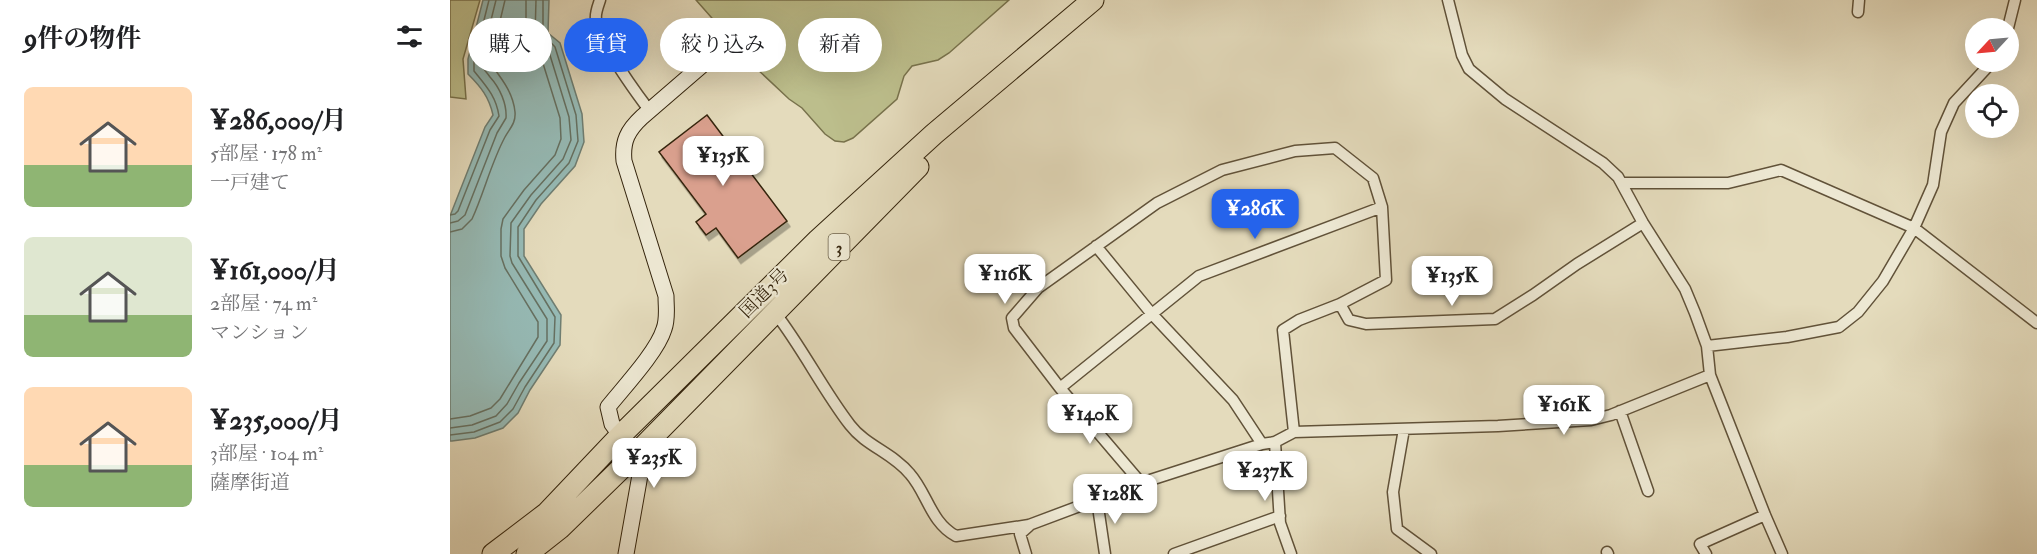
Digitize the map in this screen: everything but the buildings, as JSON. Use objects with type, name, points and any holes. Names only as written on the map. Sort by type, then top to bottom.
[{"type":"highway","name":"国道3号","points":[[493,554],[547,513],[621,435],[826,232],[934,134],[1093,0]]},
{"type":"highway","name":"国道3号","points":[[527,554],[560,528],[635,455],[776,314],[934,150],[1045,42]]},
{"type":"street","points":[[600,0],[596,18],[602,35],[627,80],[649,111]]},
{"type":"street","points":[[1448,0],[1462,56],[1469,69],[1505,99],[1603,163],[1622,183],[1643,223],[1685,289],[1707,346],[1710,375],[1782,554]]},
{"type":"street","points":[[1858,12],[1859,0]]},
{"type":"street","points":[[2011,18],[2016,0]]},
{"type":"street","points":[[626,554],[640,475],[635,455],[612,424],[608,407],[655,347],[664,332],[667,316],[666,296],[624,161],[623,149],[625,138],[631,127],[694,72]]},
{"type":"street","points":[[1707,346],[1787,337],[1839,327],[1858,312],[1883,281],[1914,228],[1933,186],[1941,132],[1954,103],[1963,90],[1982,72]]},
{"type":"street","points":[[1141,483],[1060,388],[1014,328],[1012,318],[1038,288],[1157,203],[1221,170],[1295,150],[1335,148],[1373,178],[1382,207],[1386,280],[1340,304],[1299,320],[1283,330],[1294,432]]},
{"type":"street","points":[[1622,183],[1728,183],[1781,170],[1914,228],[2037,323]]},
{"type":"street","points":[[1060,388],[1199,276],[1382,207]]},
{"type":"street","points":[[1340,304],[1349,320],[1366,324],[1495,319],[1643,223]]},
{"type":"street","points":[[1096,246],[1151,313],[1233,400],[1262,444]]},
{"type":"street","points":[[776,314],[796,340],[851,426],[864,440],[895,459],[912,475],[927,504],[946,531],[956,536],[1029,525],[1141,483],[1262,444],[1275,442],[1294,432],[1498,426],[1591,420],[1620,411],[1710,375]]},
{"type":"street","points":[[1620,411],[1648,491]]},
{"type":"street","points":[[1404,429],[1393,492],[1397,530],[1431,554]]},
{"type":"street","points":[[1275,442],[1280,523],[1291,554]]},
{"type":"street","points":[[1097,500],[1106,554]]},
{"type":"street","points":[[1706,554],[1700,544],[1765,515]]},
{"type":"street","points":[[1174,554],[1280,516]]},
{"type":"street","points":[[1026,554],[1020,534],[1029,525]]},
{"type":"green space","points":[[450,0],[480,0],[475,18],[468,18],[468,42],[463,59],[466,99],[450,97]]},
{"type":"green space","points":[[696,0],[1009,0],[949,53],[938,60],[912,66],[904,76],[897,99],[853,138],[844,142],[835,141],[825,134],[802,108],[760,72],[786,72],[786,18],[712,18]]},
{"type":"water","points":[[483,0],[549,0],[548,18],[478,18]]},
{"type":"water","points":[[552,36],[560,43],[564,56],[564,72],[569,72],[582,114],[584,142],[575,166],[541,204],[524,229],[524,256],[561,315],[560,345],[530,390],[518,413],[503,428],[475,438],[450,441],[450,216],[485,127],[493,115],[484,93],[468,72],[552,72]]}]
